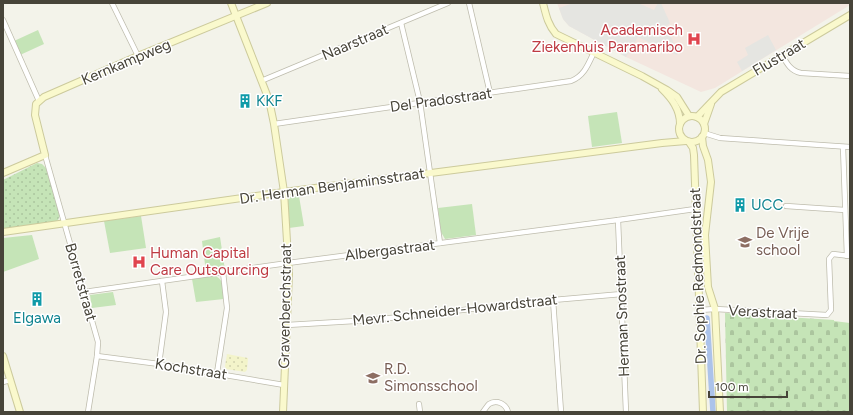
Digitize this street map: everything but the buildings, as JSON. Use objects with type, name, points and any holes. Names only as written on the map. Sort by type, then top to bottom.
[{"type":"street","points":[[112,3],[138,56]]},
{"type":"street","name":"Gravenberchstraat","points":[[231,3],[269,100],[284,192],[289,274],[283,412]]},
{"type":"street","name":"Kernkampweg","points":[[39,101],[44,97],[138,56],[268,3]]},
{"type":"street","name":"Naarstraat","points":[[261,81],[448,3]]},
{"type":"street","points":[[469,3],[490,93]]},
{"type":"street","points":[[543,3],[548,23],[556,34],[667,90],[677,97],[690,116]]},
{"type":"street","name":"Flustraat","points":[[698,117],[721,92],[850,15]]},
{"type":"street","points":[[3,20],[39,101],[36,104],[35,115],[44,155],[3,173]]},
{"type":"street","points":[[401,23],[420,102],[440,243]]},
{"type":"street","name":"Del Pradostraat","points":[[274,124],[571,81],[579,78],[584,72],[594,52]]},
{"type":"street","points":[[782,56],[789,67],[795,72],[850,76]]},
{"type":"street","points":[[656,84],[669,96],[676,107],[680,116],[679,128],[681,136],[687,141],[697,141],[703,135],[704,124],[711,102]]},
{"type":"street","points":[[679,128],[683,120],[690,116],[698,117],[704,124]]},
{"type":"street","name":"Dr. Herman Benjaminsstraat","points":[[662,143],[672,138],[679,128]]},
{"type":"street","points":[[703,135],[720,138],[850,147]]},
{"type":"street","name":"Dr. Sophie Redmondstraat","points":[[703,135],[702,143],[708,160],[711,182],[705,235],[708,287],[715,309],[720,412]]},
{"type":"street","name":"Dr. Herman Benjaminsstraat","points":[[3,232],[284,192],[687,141]]},
{"type":"street","name":"Dr. Sophie Redmondstraat","points":[[687,141],[694,151],[703,412]]},
{"type":"street","points":[[843,147],[848,256]]},
{"type":"street","name":"Borretstraat","points":[[44,155],[98,342],[88,412]]},
{"type":"street","points":[[786,206],[846,210]]},
{"type":"street","name":"Albergastraat","points":[[84,292],[288,263],[695,209]]},
{"type":"street","name":"Herman Snostraat","points":[[618,220],[626,412]]},
{"type":"street","name":"Verastraat","points":[[700,310],[715,309],[827,315],[831,310],[830,258],[834,254],[848,256]]},
{"type":"street","points":[[217,374],[227,308],[223,272]]},
{"type":"street","points":[[159,364],[166,312],[162,281]]},
{"type":"street","name":"Mevr. Schneider-Howardstraat","points":[[287,325],[372,320],[622,294]]},
{"type":"street","points":[[553,300],[561,412]]},
{"type":"street","points":[[3,356],[20,412]]},
{"type":"street","name":"Kochstraat","points":[[97,356],[159,364],[284,385]]},
{"type":"street","points":[[3,382],[10,380]]},
{"type":"street","points":[[483,412],[489,404],[495,402],[502,403],[508,412]]},
{"type":"street","points":[[419,404],[420,412]]},
{"type":"shaded area","name":"Academisch Ziekenhuis Paramaribo","points":[[557,3],[850,3],[850,5],[715,88],[701,92],[626,57],[569,26],[563,19]]},
{"type":"shaded area","points":[[573,3],[638,3],[654,10],[658,3],[661,3],[670,23],[666,26],[676,48],[681,46],[677,55],[638,37],[626,57],[569,26],[563,19],[559,8]]},
{"type":"shaded area","points":[[768,35],[776,50],[742,71],[737,62],[748,55],[745,48]]},
{"type":"green space","points":[[38,30],[44,44],[20,55],[14,41]]},
{"type":"green space","points":[[617,112],[622,143],[592,147],[588,116]]},
{"type":"green space","points":[[37,163],[42,164],[48,170],[60,215],[58,220],[55,223],[3,231],[3,180]]},
{"type":"green space","points":[[299,196],[304,226],[289,228],[287,201],[290,197]]},
{"type":"green space","points":[[472,204],[476,235],[445,239],[441,232],[438,208]]},
{"type":"green space","points":[[141,216],[146,248],[110,253],[104,221]]},
{"type":"green space","points":[[32,235],[39,259],[3,272],[3,238]]},
{"type":"green space","points":[[220,237],[225,270],[206,272],[202,241]]},
{"type":"green space","points":[[215,276],[222,283],[224,299],[196,302],[192,279]]},
{"type":"green space","points":[[113,292],[116,305],[92,308],[90,295]]},
{"type":"green space","points":[[725,313],[834,320],[850,323],[850,412],[727,412]]},
{"type":"sand","points":[[227,354],[248,358],[247,370],[245,372],[226,369]]},
{"type":"waterway","points":[[707,318],[713,412]]},
{"type":"place","name":"Academisch Ziekenhuis Paramaribo","points":[[694,39]]},
{"type":"place","name":"KKF","points":[[245,101]]},
{"type":"place","name":"UCC","points":[[740,205]]},
{"type":"place","name":"De Vrije school","points":[[745,242]]},
{"type":"place","name":"Human Capital Care Outsourcing","points":[[139,262]]},
{"type":"place","name":"Elgawa","points":[[37,299]]},
{"type":"place","name":"R.D. Simonsschool","points":[[373,378]]}]
